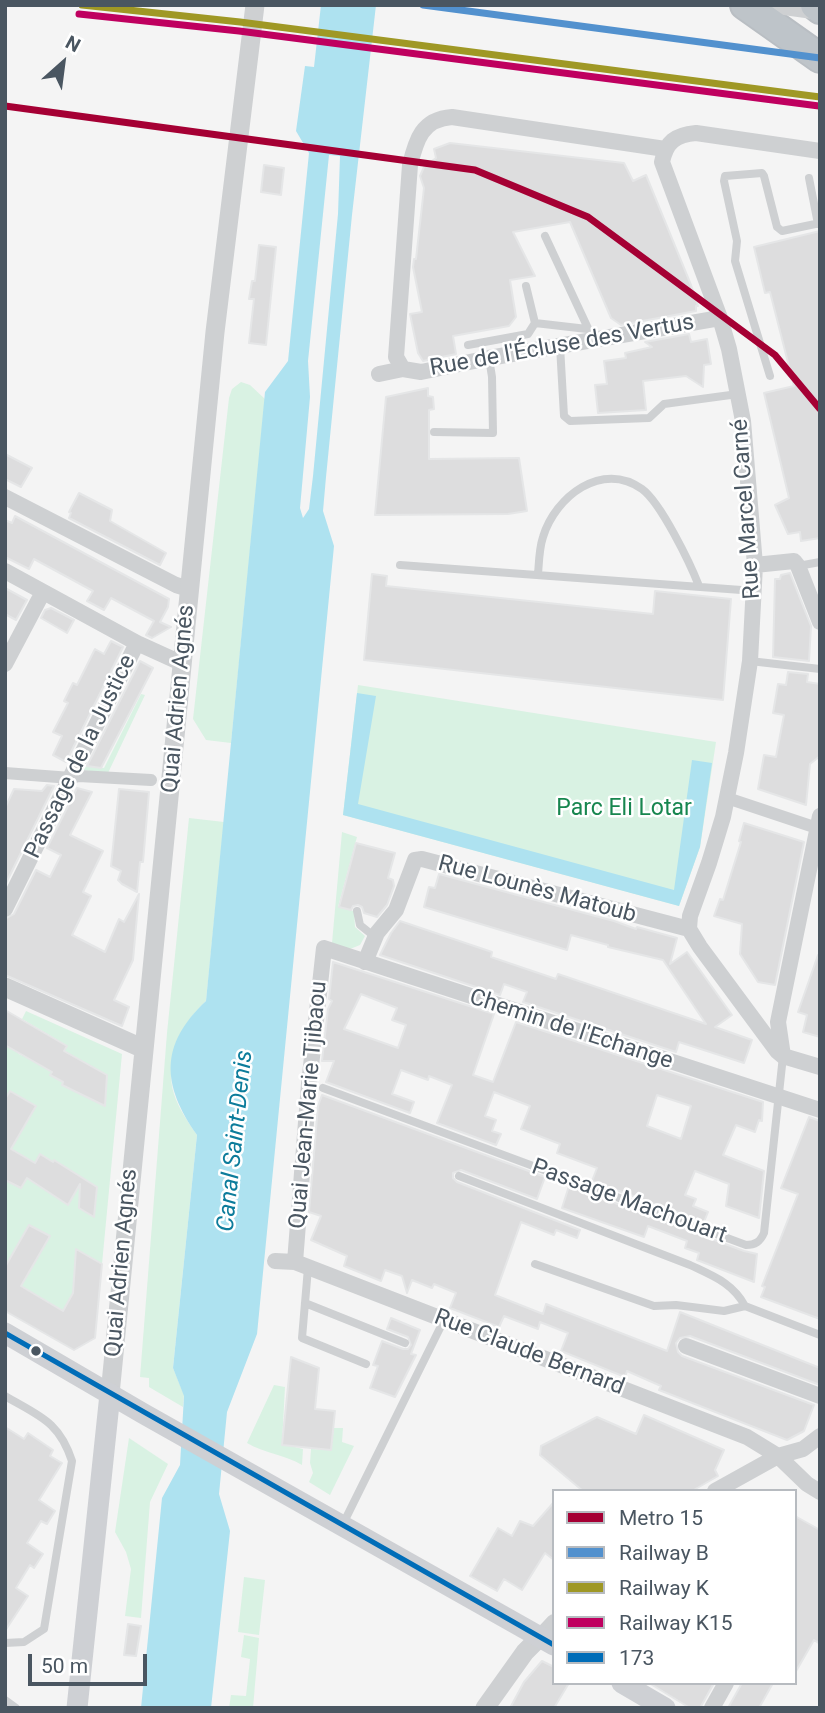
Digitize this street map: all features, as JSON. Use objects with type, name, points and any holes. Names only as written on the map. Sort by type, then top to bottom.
[{"type":"highway","points":[[745,5],[820,58]]},
{"type":"highway","points":[[815,5],[820,10]]},
{"type":"main road","points":[[5,1333],[342,1526],[549,1634]]},
{"type":"main road","points":[[77,1708],[110,1394]]},
{"type":"main road","points":[[625,1685],[665,1708]]},
{"type":"street","name":"Quai Adrien Agnés","points":[[110,1394],[215,332],[255,5]]},
{"type":"street","points":[[770,5],[820,10]]},
{"type":"street","name":"Rue de l'Écluse des Vertus","points":[[403,369],[396,357],[410,165],[416,140],[424,128],[436,119],[452,117],[665,149]]},
{"type":"street","points":[[665,149],[673,139],[682,134],[696,133],[820,151]]},
{"type":"street","name":"Rue Marcel Carné","points":[[665,149],[662,162],[720,318],[738,394],[743,421],[755,565],[750,661],[727,799],[689,922]]},
{"type":"street","name":"Rue de l'Écluse des Vertus","points":[[379,374],[403,369],[421,372],[560,346],[590,334],[720,318]]},
{"type":"street","points":[[5,497],[176,585],[189,589]]},
{"type":"street","points":[[755,565],[793,561],[798,566],[820,622]]},
{"type":"street","points":[[5,571],[138,643],[181,663]]},
{"type":"street","points":[[5,663],[43,592]]},
{"type":"street","name":"Passage de la Justice","points":[[5,909],[138,643]]},
{"type":"street","points":[[5,773],[150,780]]},
{"type":"street","points":[[727,799],[819,822],[778,1021],[780,1054]]},
{"type":"street","name":"Rue Lounès Matoub","points":[[365,962],[375,937],[396,910],[415,860],[422,859],[689,922]]},
{"type":"street","points":[[689,922],[700,947],[780,1054],[820,1067]]},
{"type":"street","name":"Chemin de l'Echange","points":[[324,948],[820,1110]]},
{"type":"street","name":"Quai Jean-Marie Tjibaou","points":[[301,1265],[309,1084],[324,948]]},
{"type":"street","points":[[5,988],[144,1049]]},
{"type":"street","name":"Rue Claude Bernard","points":[[275,1261],[301,1265],[747,1437],[778,1456],[807,1484],[820,1492]]},
{"type":"street","points":[[686,1346],[820,1396]]},
{"type":"street","points":[[719,1489],[778,1456],[803,1448],[820,1436]]},
{"type":"street","points":[[485,1708],[525,1651],[549,1634]]},
{"type":"street","points":[[712,1708],[725,1685]]},
{"type":"lane","points":[[770,376],[735,261],[737,241],[725,176],[762,173],[777,228],[780,230],[819,223],[808,178]]},
{"type":"lane","points":[[545,236],[590,334]]},
{"type":"lane","points":[[468,345],[528,334],[535,323],[526,286]]},
{"type":"lane","points":[[535,323],[590,334]]},
{"type":"lane","points":[[560,346],[564,416],[570,421],[649,418],[664,404],[738,394]]},
{"type":"lane","points":[[434,432],[493,433],[489,358]]},
{"type":"lane","points":[[538,575],[543,537],[558,507],[588,484],[606,478],[619,478],[644,490],[654,501],[699,586]]},
{"type":"lane","points":[[798,566],[820,562]]},
{"type":"lane","points":[[400,565],[755,591]]},
{"type":"lane","points":[[750,661],[820,669]]},
{"type":"lane","points":[[358,911],[360,925],[375,937]]},
{"type":"lane","name":"Passage Machouart","points":[[323,1088],[746,1245],[757,1242],[764,1233],[780,1097],[780,1054]]},
{"type":"lane","points":[[459,1176],[691,1265],[725,1282],[739,1295],[745,1306]]},
{"type":"lane","points":[[535,1264],[654,1306],[676,1305],[724,1311],[745,1306],[820,1335]]},
{"type":"lane","points":[[301,1265],[305,1303],[302,1338],[366,1364]]},
{"type":"lane","points":[[305,1303],[405,1343]]},
{"type":"lane","points":[[342,1526],[444,1320]]},
{"type":"lane","points":[[5,1396],[51,1423],[66,1443],[72,1461],[44,1629],[24,1643],[5,1643]]},
{"type":"lane","points":[[5,1700],[16,1708]]},
{"type":"green space","points":[[241,382],[250,385],[265,399],[231,743],[206,740],[193,719],[229,398],[232,389]]},
{"type":"green space","name":"Parc Eli Lotar","points":[[358,685],[716,742],[700,847],[679,906],[343,815]]},
{"type":"green space","points":[[141,694],[145,695],[108,773],[82,770],[84,766],[104,768]]},
{"type":"green space","points":[[189,818],[224,822],[206,1001],[184,1031],[175,1052],[171,1077],[176,1099],[197,1135],[173,1368],[184,1395],[183,1407],[149,1387],[149,1378],[140,1377],[167,1033]]},
{"type":"green space","points":[[342,832],[357,837],[338,907],[354,911],[355,927],[365,936],[360,945],[350,949],[332,943]]},
{"type":"green space","points":[[26,1011],[122,1054],[102,1264],[76,1250],[73,1293],[63,1311],[21,1286],[49,1236],[29,1225],[5,1267],[5,1049],[8,1044],[19,1054],[53,1069],[63,1082],[62,1085],[105,1105],[107,1076],[64,1051],[66,1045],[22,1019]]},
{"type":"green space","points":[[274,1385],[285,1387],[282,1444],[303,1449],[302,1465],[247,1443]]},
{"type":"green space","points":[[334,1428],[343,1428],[342,1442],[354,1446],[330,1495],[309,1482],[313,1473],[310,1463],[311,1449],[331,1450]]},
{"type":"green space","points":[[129,1438],[168,1464],[150,1502],[141,1618],[125,1616],[131,1569],[126,1552],[115,1532]]},
{"type":"green space","points":[[244,1577],[265,1580],[259,1635],[238,1632]]},
{"type":"green space","points":[[244,1635],[259,1638],[253,1708],[229,1708],[231,1695],[246,1696],[250,1659],[241,1657]]},
{"type":"water","name":"Canal Saint-Denis","points":[[321,5],[376,5],[326,477],[323,511],[334,546],[257,1334],[227,1412],[219,1494],[230,1531],[211,1708],[141,1708],[162,1498],[180,1465],[184,1396],[173,1368],[197,1135],[177,1099],[171,1066],[173,1050],[180,1033],[206,1001],[265,392],[288,361],[309,153],[296,131],[305,66],[314,67]],"holes":[[[329,155],[340,156],[338,214],[313,476],[309,509],[303,518],[300,508],[310,397],[308,361]]]},
{"type":"water","points":[[357,693],[376,696],[358,804],[674,890],[692,760],[712,763],[700,847],[679,906],[343,815]]},
{"type":"building","points":[[450,143],[624,163],[633,181],[646,175],[691,285],[698,306],[696,311],[621,325],[611,318],[570,222],[513,232],[535,276],[510,280],[516,317],[509,326],[453,336],[456,354],[423,361],[418,353],[410,314],[422,312],[413,267],[424,188],[420,176],[424,167],[436,158],[434,149]]},
{"type":"building","points":[[264,165],[284,168],[281,195],[261,192]]},
{"type":"building","points":[[820,231],[820,538],[801,541],[800,532],[788,534],[775,505],[789,498],[764,393],[794,386],[770,292],[765,293],[754,247]]},
{"type":"building","points":[[259,245],[276,247],[266,345],[249,343],[254,299],[249,299],[252,281],[255,281]]},
{"type":"building","points":[[689,334],[691,342],[707,339],[711,364],[704,365],[703,387],[686,376],[643,381],[646,410],[598,413],[595,385],[607,384],[604,361],[626,358],[625,353],[652,347],[645,342]]},
{"type":"building","points":[[428,388],[428,396],[433,397],[434,409],[429,410],[429,459],[519,458],[527,511],[508,514],[375,515],[386,397]]},
{"type":"building","points":[[5,454],[32,468],[21,487],[5,479]]},
{"type":"building","points":[[79,493],[112,510],[110,521],[166,553],[160,565],[69,518],[69,512]]},
{"type":"building","points":[[15,516],[169,599],[160,622],[171,627],[152,638],[146,635],[154,621],[111,598],[104,610],[87,601],[93,591],[34,559],[29,569],[5,557],[5,520],[12,523]]},
{"type":"building","points":[[790,573],[811,626],[809,661],[773,657],[775,579]]},
{"type":"building","points":[[372,574],[387,576],[386,586],[653,614],[655,591],[731,599],[723,700],[364,660]]},
{"type":"building","points":[[5,588],[27,600],[16,620],[5,614]]},
{"type":"building","points":[[51,608],[74,620],[67,633],[41,618],[45,610]]},
{"type":"building","points":[[111,641],[123,647],[66,762],[53,755],[62,736],[53,732],[68,703],[64,701],[73,683],[77,685],[95,649],[104,654]]},
{"type":"building","points":[[140,661],[153,668],[101,768],[87,766]]},
{"type":"building","points":[[788,672],[808,674],[807,682],[820,684],[820,756],[810,764],[806,805],[758,789],[764,755],[776,757],[784,715],[773,713],[778,684],[786,685]]},
{"type":"building","points":[[47,785],[54,786],[5,885],[5,808],[14,789],[42,791]]},
{"type":"building","points":[[77,788],[92,792],[70,835],[103,851],[83,892],[91,896],[72,935],[105,952],[119,919],[124,922],[139,894],[133,960],[114,1000],[129,1007],[122,1026],[5,975],[5,919],[14,914],[36,870],[50,877],[61,855],[47,848]]},
{"type":"building","points":[[119,789],[149,792],[143,862],[140,862],[137,892],[118,880],[121,871],[111,866]]},
{"type":"building","points":[[744,823],[804,842],[775,985],[758,982],[740,954],[742,924],[714,916],[720,899],[723,900],[741,842],[739,841]]},
{"type":"building","points":[[356,843],[395,853],[388,878],[393,880],[394,886],[387,905],[377,917],[364,913],[358,905],[351,910],[339,907]]},
{"type":"building","points":[[439,874],[677,938],[670,964],[687,952],[732,1015],[715,1027],[752,1040],[744,1063],[679,1042],[676,1052],[523,1002],[527,992],[504,984],[500,995],[380,955],[400,921],[492,952],[491,957],[556,979],[558,974],[706,1024],[663,960],[571,935],[567,950],[424,907],[429,887],[435,888]]},
{"type":"building","points":[[818,955],[820,1037],[803,1032],[807,1015],[798,1012]]},
{"type":"building","points":[[333,962],[494,1014],[473,1075],[493,1082],[516,1022],[763,1102],[762,1121],[759,1120],[755,1132],[736,1125],[723,1155],[764,1171],[759,1218],[726,1206],[729,1184],[695,1171],[685,1195],[696,1199],[693,1206],[708,1212],[704,1222],[592,1181],[597,1168],[557,1153],[560,1144],[521,1129],[530,1106],[494,1092],[485,1116],[496,1120],[492,1131],[501,1134],[496,1145],[437,1123],[452,1085],[429,1076],[428,1080],[401,1070],[392,1094],[414,1102],[410,1113],[326,1082],[334,1061],[322,1061],[328,1009],[332,1001],[329,999]],"holes":[[[361,994],[397,1008],[392,1020],[406,1025],[398,1048],[344,1029]],[[657,1095],[691,1106],[681,1139],[647,1126]]]},
{"type":"building","points":[[5,1010],[67,1046],[64,1051],[107,1075],[105,1106],[62,1085],[63,1082],[50,1075],[52,1072],[5,1045]]},
{"type":"building","points":[[10,1091],[36,1106],[11,1149],[35,1163],[40,1154],[53,1162],[54,1160],[97,1187],[94,1217],[79,1208],[80,1184],[68,1205],[27,1178],[21,1188],[5,1180],[5,1099]]},
{"type":"building","points":[[322,1095],[545,1177],[537,1199],[461,1170],[453,1173],[457,1182],[580,1230],[577,1238],[556,1230],[554,1235],[521,1222],[495,1295],[543,1314],[546,1304],[667,1351],[680,1312],[820,1368],[820,1385],[690,1336],[680,1338],[676,1343],[682,1356],[814,1405],[804,1431],[787,1440],[659,1390],[661,1386],[627,1371],[625,1377],[561,1351],[568,1333],[540,1322],[538,1329],[504,1316],[499,1327],[450,1308],[456,1293],[434,1284],[432,1288],[412,1280],[407,1293],[402,1276],[385,1270],[381,1281],[344,1266],[347,1256],[311,1240],[321,1216],[309,1212],[318,1106]]},
{"type":"building","points":[[809,1117],[820,1121],[820,1319],[761,1297],[765,1287],[762,1286],[798,1194],[781,1188]]},
{"type":"building","points":[[569,1186],[757,1254],[754,1282],[697,1260],[699,1253],[685,1248],[687,1241],[648,1226],[644,1237],[562,1208]]},
{"type":"building","points":[[29,1225],[50,1236],[21,1286],[63,1311],[73,1293],[76,1249],[102,1264],[95,1338],[74,1350],[5,1311],[5,1267]]},
{"type":"building","points":[[391,1318],[420,1330],[411,1354],[416,1355],[395,1397],[370,1388],[378,1366],[373,1365],[382,1341],[403,1349],[408,1349],[411,1345],[408,1337],[387,1329]]},
{"type":"building","points":[[291,1357],[319,1368],[315,1409],[335,1411],[331,1450],[282,1445]]},
{"type":"building","points":[[644,1415],[724,1450],[715,1470],[718,1476],[695,1489],[581,1489],[540,1455],[541,1446],[597,1417],[636,1434]]},
{"type":"building","points":[[5,1427],[24,1439],[28,1433],[53,1450],[50,1456],[62,1463],[39,1500],[55,1511],[47,1524],[41,1521],[27,1543],[43,1554],[34,1568],[30,1565],[16,1588],[28,1596],[5,1631]]},
{"type":"building","points":[[552,1504],[552,1558],[545,1553],[522,1590],[504,1579],[497,1591],[470,1576],[498,1528],[512,1536],[520,1521],[533,1526]]},
{"type":"building","points":[[797,1517],[820,1530],[820,1644],[814,1640],[797,1670]]},
{"type":"building","points":[[128,1624],[141,1626],[136,1656],[124,1655]]},
{"type":"building","points":[[542,1661],[552,1666],[552,1685],[568,1685],[554,1708],[510,1708],[524,1682]]},
{"type":"building","points":[[652,1685],[713,1685],[700,1708],[690,1708]]},
{"type":"building","points":[[741,1685],[772,1685],[759,1708],[728,1708]]},
{"type":"metro line","name":"15","points":[[5,106],[475,170],[588,217],[775,355],[820,409]]},
{"type":"rail line","name":"K","points":[[82,5],[240,22],[820,97]]},
{"type":"rail line","name":"B","points":[[423,5],[820,58]]},
{"type":"rail line","name":"K15","points":[[79,14],[239,31],[819,106]]},
{"type":"transit line","name":"173","points":[[5,1333],[552,1644]]}]
